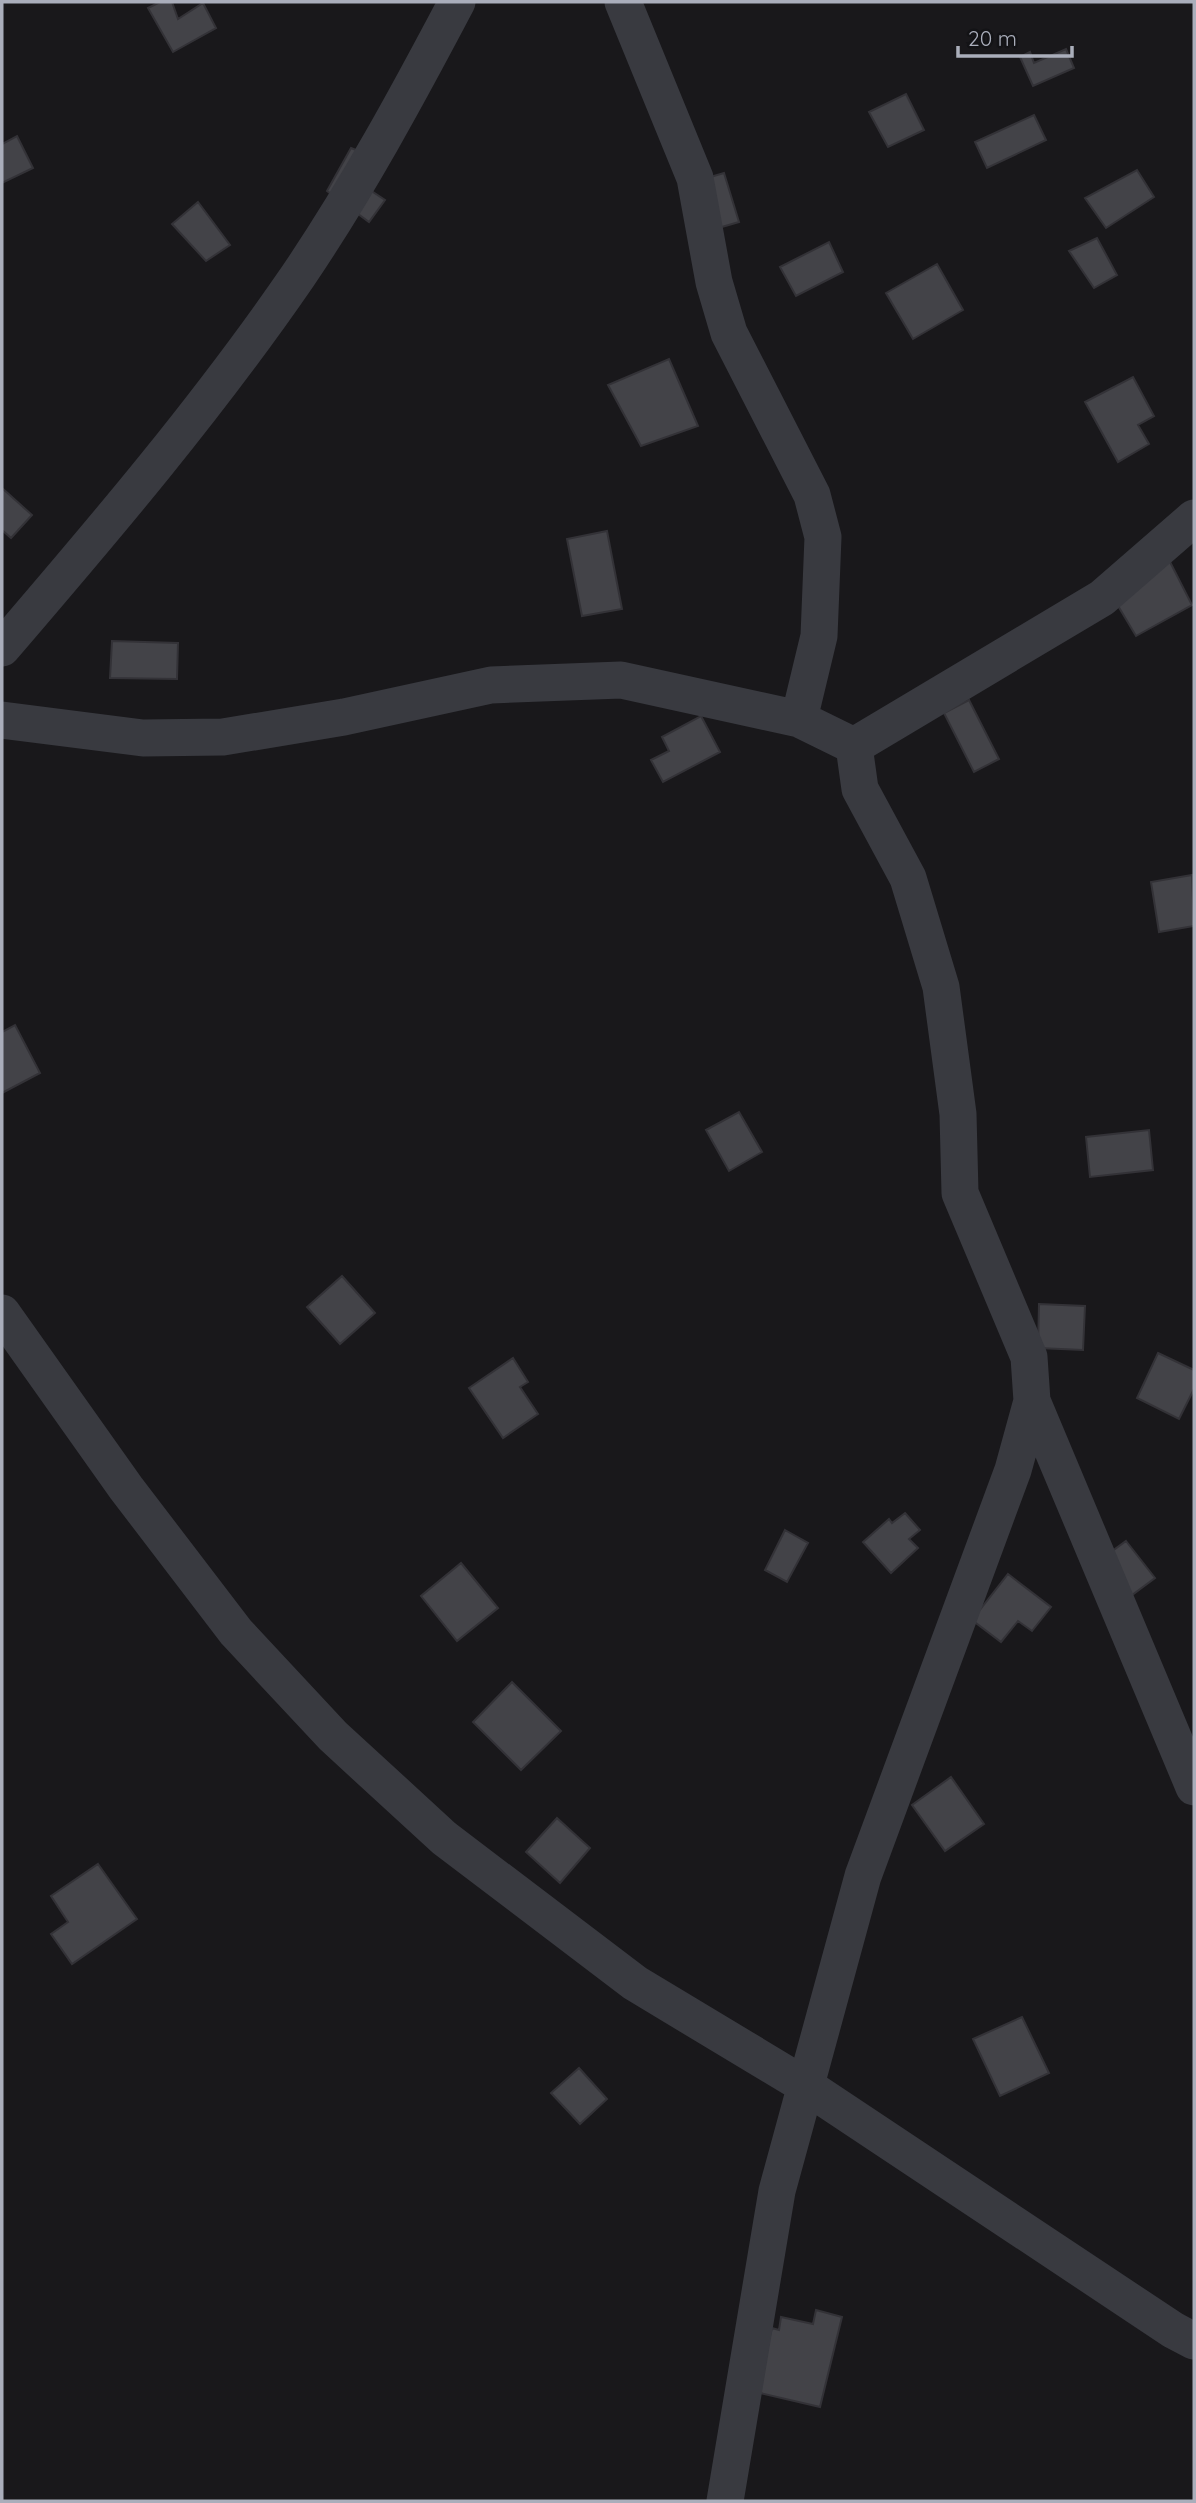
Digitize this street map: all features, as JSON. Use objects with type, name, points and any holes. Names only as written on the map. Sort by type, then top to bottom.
[{"type":"street","points":[[2,648],[139,488],[218,388],[299,274],[405,100],[457,2]]},
{"type":"street","points":[[623,2],[695,178],[714,282],[729,333],[812,495],[823,537],[819,636],[799,719]]},
{"type":"street","points":[[854,746],[1102,598],[1194,518]]},
{"type":"street","points":[[2,720],[144,738],[223,737],[344,717],[491,685],[621,680],[799,719],[854,746]]},
{"type":"street","points":[[854,746],[860,789],[908,878],[941,987],[958,1114],[961,1194],[1029,1357],[1032,1401],[1194,1787]]},
{"type":"street","points":[[2,1313],[126,1488],[236,1632],[333,1736],[444,1838],[635,1983],[806,2085],[1173,2330],[1194,2341]]},
{"type":"street","points":[[725,2501],[777,2191],[863,1876],[1013,1470],[1032,1401]]},
{"type":"building","points":[[160,2],[172,2],[178,19],[203,3],[216,28],[173,52],[148,8]]},
{"type":"building","points":[[1066,49],[1074,68],[1033,86],[1020,57],[1030,52],[1034,63]]},
{"type":"building","points":[[906,94],[924,130],[888,147],[869,112]]},
{"type":"building","points":[[1034,115],[1046,140],[987,168],[975,142]]},
{"type":"building","points":[[17,136],[33,168],[2,183],[2,144]]},
{"type":"building","points":[[351,148],[379,159],[361,184],[385,200],[369,222],[327,191]]},
{"type":"building","points":[[1137,170],[1154,197],[1106,228],[1085,198]]},
{"type":"building","points":[[724,173],[739,222],[715,229],[700,180]]},
{"type":"building","points":[[198,202],[230,245],[206,261],[172,224]]},
{"type":"building","points":[[1097,238],[1117,275],[1094,288],[1069,251]]},
{"type":"building","points":[[829,242],[843,272],[796,296],[780,267]]},
{"type":"building","points":[[937,264],[963,310],[913,339],[886,293]]},
{"type":"building","points":[[669,359],[698,426],[641,446],[608,385]]},
{"type":"building","points":[[1133,377],[1154,416],[1138,425],[1149,444],[1118,462],[1085,402]]},
{"type":"building","points":[[2,488],[32,515],[11,538],[2,530]]},
{"type":"building","points":[[607,531],[622,609],[582,616],[567,539]]},
{"type":"building","points":[[1166,554],[1192,605],[1136,636],[1108,589]]},
{"type":"building","points":[[112,641],[178,643],[177,679],[110,678]]},
{"type":"building","points":[[969,700],[999,759],[974,772],[944,713]]},
{"type":"building","points":[[701,716],[720,752],[663,782],[651,760],[669,751],[662,737]]},
{"type":"building","points":[[1192,875],[1194,926],[1159,932],[1151,882]]},
{"type":"building","points":[[15,1025],[40,1073],[2,1093],[2,1032]]},
{"type":"building","points":[[739,1112],[762,1152],[729,1171],[706,1130]]},
{"type":"building","points":[[1149,1130],[1153,1170],[1090,1177],[1086,1137]]},
{"type":"building","points":[[342,1276],[375,1313],[340,1344],[307,1307]]},
{"type":"building","points":[[1039,1304],[1085,1306],[1083,1350],[1038,1348]]},
{"type":"building","points":[[1158,1353],[1194,1370],[1194,1389],[1179,1419],[1137,1398]]},
{"type":"building","points":[[513,1358],[528,1382],[520,1387],[538,1414],[503,1438],[469,1388]]},
{"type":"building","points":[[905,1513],[920,1530],[909,1539],[918,1548],[891,1573],[863,1542],[889,1519],[892,1523]]},
{"type":"building","points":[[785,1530],[808,1543],[787,1582],[765,1570]]},
{"type":"building","points":[[1126,1541],[1155,1578],[1128,1598],[1100,1560]]},
{"type":"building","points":[[461,1563],[498,1608],[457,1641],[421,1596]]},
{"type":"building","points":[[1008,1574],[1051,1607],[1032,1631],[1018,1621],[1001,1642],[972,1620]]},
{"type":"building","points":[[512,1682],[561,1731],[521,1770],[473,1722]]},
{"type":"building","points":[[951,1777],[984,1824],[945,1851],[912,1805]]},
{"type":"building","points":[[557,1818],[590,1848],[560,1883],[526,1852]]},
{"type":"building","points":[[98,1864],[137,1919],[72,1964],[51,1934],[68,1922],[51,1896]]},
{"type":"building","points":[[1022,2017],[1049,2073],[1000,2096],[973,2039]]},
{"type":"building","points":[[579,2068],[607,2099],[580,2124],[551,2093]]},
{"type":"building","points":[[816,2310],[842,2317],[820,2407],[756,2392],[772,2328],[779,2330],[781,2317],[813,2324]]}]
